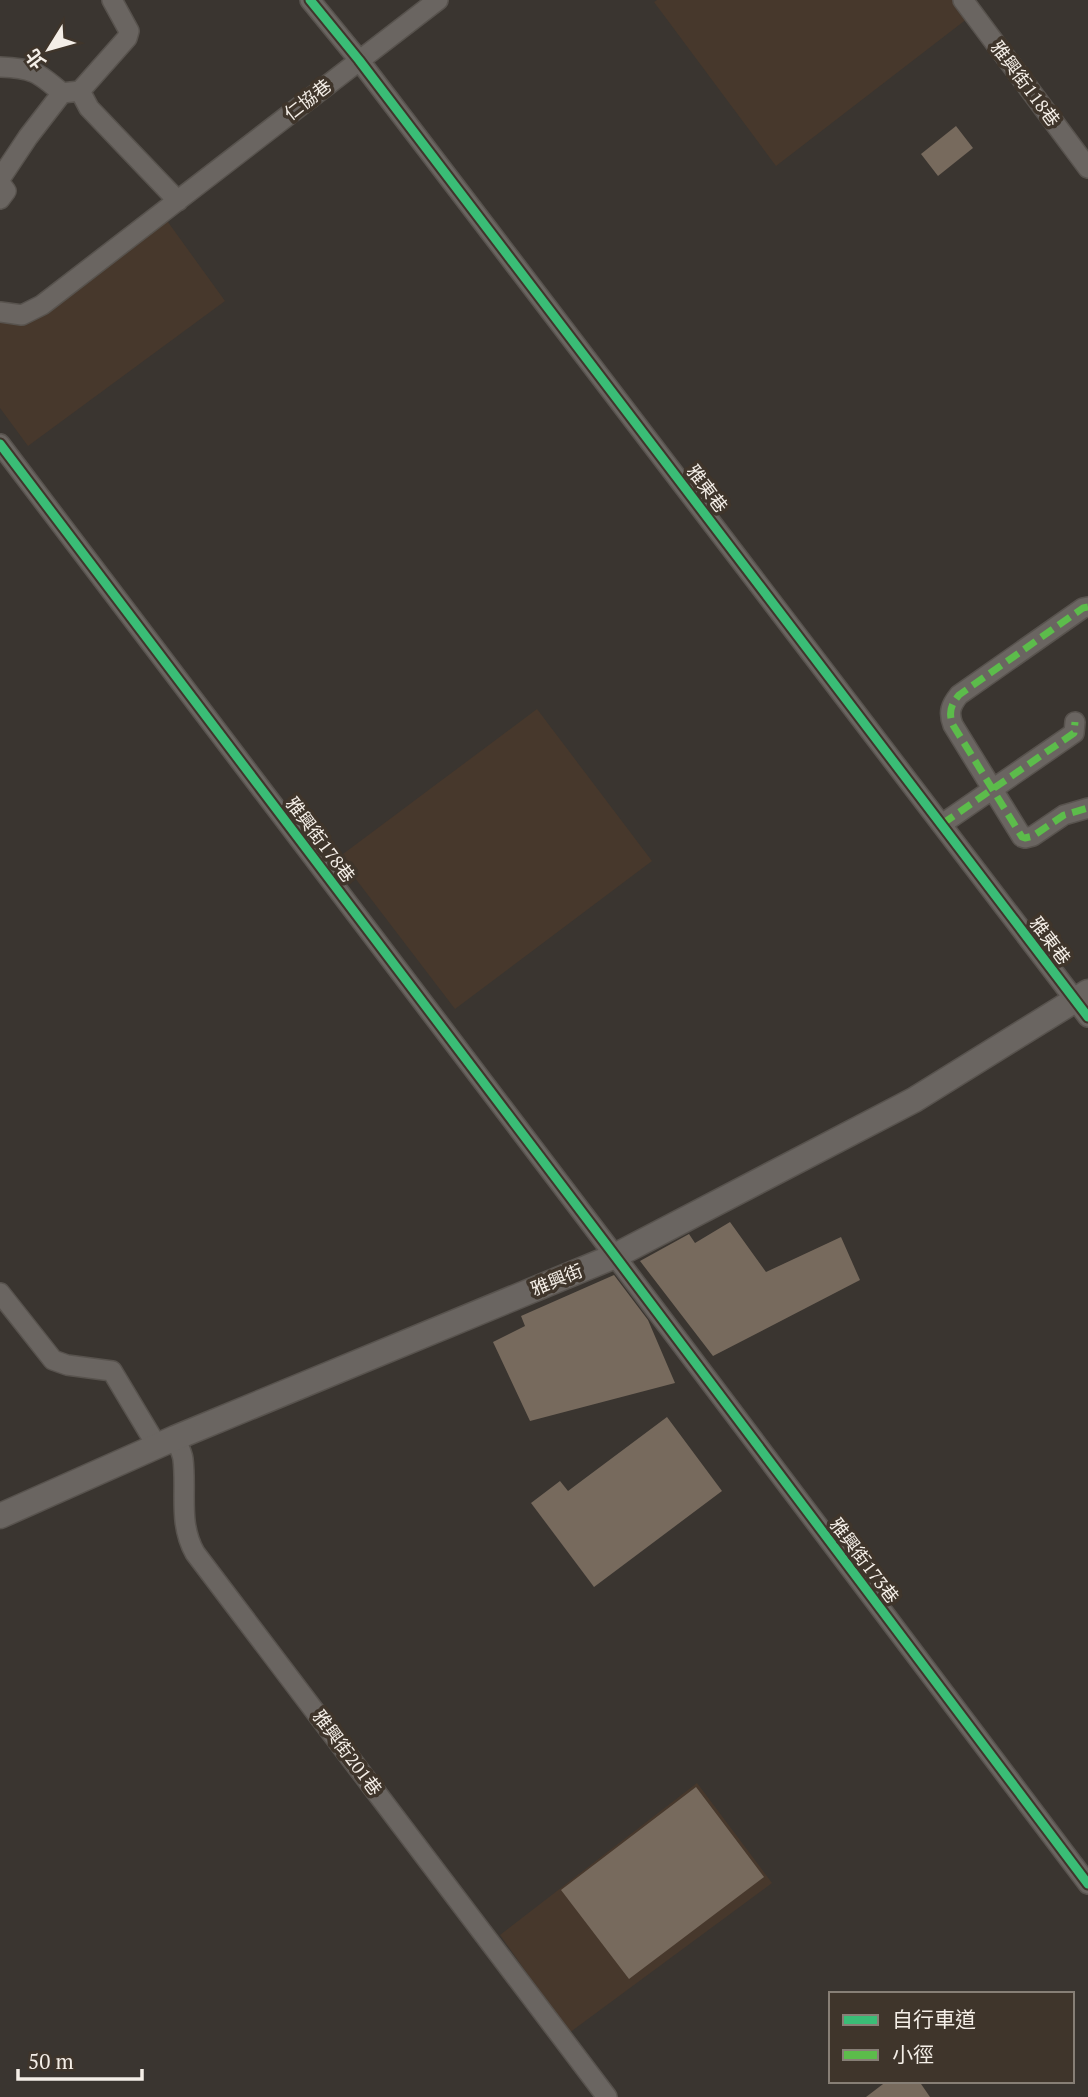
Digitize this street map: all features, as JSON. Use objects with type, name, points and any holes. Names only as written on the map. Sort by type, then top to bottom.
[{"type":"street","points":[[0,199],[6,191],[0,181],[28,137],[127,38],[129,31],[112,0]]},
{"type":"street","name":"雅東巷","points":[[310,0],[359,60],[942,824],[1084,1003]]},
{"type":"street","name":"仁協巷","points":[[2,311],[22,314],[42,305],[438,0]]},
{"type":"street","name":"雅興街118巷","points":[[962,0],[1088,168]]},
{"type":"street","points":[[0,67],[24,68],[71,92],[178,201]]},
{"type":"street","name":"雅興街178巷","points":[[0,444],[615,1256]]},
{"type":"street","points":[[1088,607],[959,695],[953,702],[950,716],[1013,824],[1025,838],[1033,836],[1064,816],[1088,808]]},
{"type":"street","points":[[942,824],[1074,733],[1075,722]]},
{"type":"street","name":"雅興街","points":[[0,1516],[166,1442],[615,1256],[914,1100],[1084,1003]]},
{"type":"street","name":"雅興街173巷","points":[[615,1256],[1088,1884]]},
{"type":"street","name":"雅興街201巷","points":[[0,1293],[53,1360],[67,1365],[112,1371],[166,1442],[183,1456],[184,1522],[188,1540],[195,1553],[607,2097]]},
{"type":"shaded area","points":[[961,0],[972,15],[776,166],[654,2]]},
{"type":"shaded area","points":[[160,211],[225,301],[28,446],[0,408],[0,308],[33,307]]},
{"type":"shaded area","points":[[537,709],[652,861],[455,1009],[339,857]]},
{"type":"shaded area","points":[[697,1783],[772,1883],[569,2033],[500,1935]]},
{"type":"building","points":[[956,126],[973,148],[938,176],[921,154]]},
{"type":"building","points":[[730,1222],[766,1272],[841,1237],[860,1280],[713,1356],[640,1261],[689,1234],[695,1243]]},
{"type":"building","points":[[614,1275],[648,1320],[675,1383],[530,1421],[493,1342],[525,1326],[521,1316]]},
{"type":"building","points":[[667,1417],[722,1491],[594,1587],[531,1503],[560,1481],[568,1491]]},
{"type":"building","points":[[696,1787],[764,1877],[629,1979],[561,1890]]},
{"type":"building","points":[[884,2083],[920,2083],[930,2097],[866,2097]]},
{"type":"marked path","points":[[1088,607],[959,695],[951,712],[953,725],[1022,837],[1033,836],[1064,815],[1088,808]]},
{"type":"marked path","points":[[942,824],[1074,733],[1075,722]]},
{"type":"cycle path","points":[[310,0],[359,60],[1088,1017]]},
{"type":"cycle path","points":[[0,444],[1088,1884]]}]
